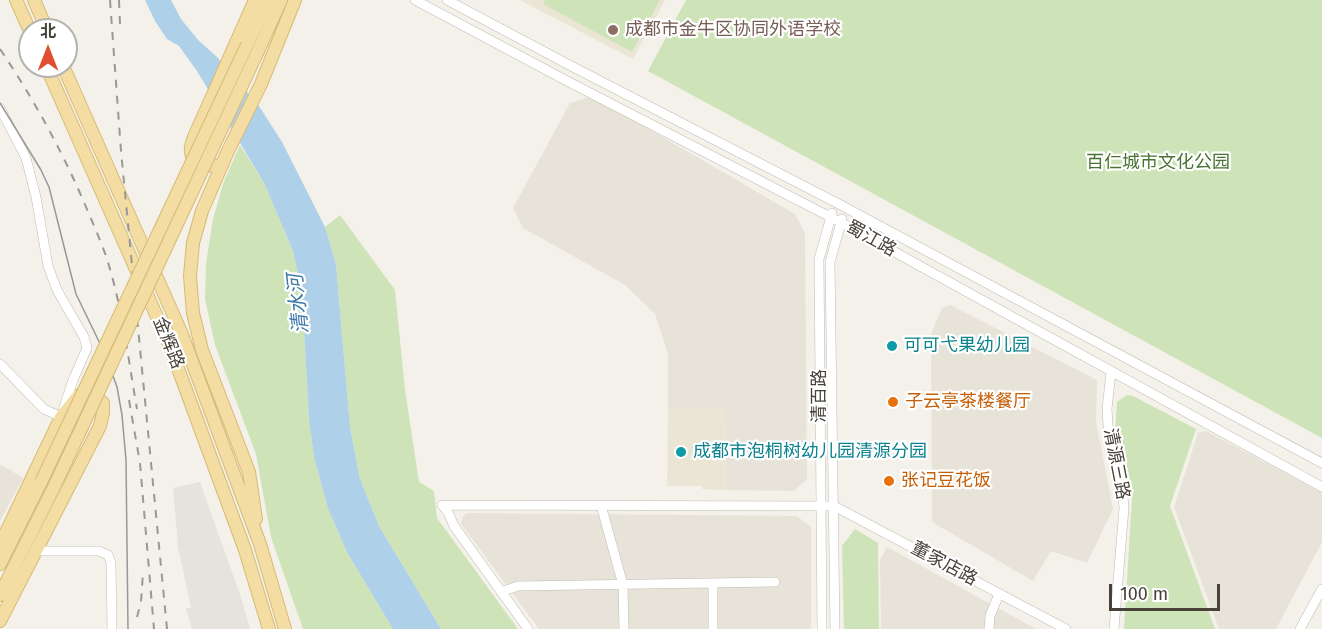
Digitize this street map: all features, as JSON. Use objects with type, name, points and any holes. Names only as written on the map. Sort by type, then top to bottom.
[{"type":"main road","points":[[16,0],[24,18]]},
{"type":"main road","points":[[34,0],[42,18]]},
{"type":"main road","points":[[226,155],[216,165],[208,167],[191,156],[190,149],[255,0]]},
{"type":"main road","points":[[0,595],[53,489],[253,48],[268,0]]},
{"type":"main road","points":[[0,564],[253,48],[281,0]]},
{"type":"main road","points":[[260,544],[249,472],[202,350],[193,313],[190,276],[193,243],[202,211],[256,93],[295,0]]},
{"type":"main road","name":"金辉路","points":[[51,78],[169,344],[245,550],[269,629]]},
{"type":"main road","name":"金辉路","points":[[68,78],[181,332],[260,544],[285,629]]},
{"type":"main road","points":[[0,545],[61,417],[79,395],[93,395],[103,403],[104,414],[100,426],[0,621]]},
{"type":"street","name":"蜀江路","points":[[415,0],[830,216],[1322,487]]},
{"type":"street","name":"蜀江路","points":[[447,0],[837,203],[1322,463]]},
{"type":"street","points":[[0,108],[26,158],[36,197],[48,266],[57,290],[84,337],[87,348],[73,380],[61,417],[44,409],[0,364]]},
{"type":"street","name":"清百路","points":[[822,629],[819,259],[830,216],[837,203]]},
{"type":"street","name":"清百路","points":[[835,629],[830,262],[840,222],[847,209]]},
{"type":"street","name":"清源三路","points":[[1111,372],[1107,409],[1109,440],[1121,475],[1124,508],[1114,629]]},
{"type":"street","name":"董家店路","points":[[501,592],[454,526],[442,505],[834,506],[1066,629]]},
{"type":"street","points":[[601,505],[622,585],[624,629]]},
{"type":"street","points":[[36,551],[99,551],[108,555],[111,563],[112,629]]},
{"type":"street","points":[[528,629],[501,592],[518,586],[775,582]]},
{"type":"street","points":[[713,583],[713,629]]},
{"type":"street","points":[[1300,629],[1322,589]]},
{"type":"street","points":[[989,629],[990,615],[999,594]]},
{"type":"shaded area","name":"成都市金牛区协同外语学校","points":[[520,0],[665,0],[633,59]]},
{"type":"shaded area","points":[[592,96],[795,214],[805,233],[807,479],[794,491],[726,490],[725,409],[668,408],[668,354],[655,314],[625,285],[523,228],[513,208],[570,103]]},
{"type":"shaded area","points":[[950,305],[1097,380],[1096,422],[1113,509],[1087,563],[1051,551],[1033,581],[932,522],[931,334],[942,308]]},
{"type":"shaded area","points":[[668,408],[725,409],[726,490],[702,489],[702,486],[667,486]]},
{"type":"shaded area","points":[[1206,431],[1322,493],[1322,542],[1276,629],[1219,629],[1174,507],[1198,433]]},
{"type":"shaded area","points":[[0,464],[23,478],[0,521]]},
{"type":"shaded area","points":[[200,482],[250,629],[192,629],[186,608],[191,608],[178,547],[173,488]]},
{"type":"shaded area","points":[[467,513],[797,516],[811,527],[811,629],[539,629],[461,524],[463,516]]},
{"type":"shaded area","points":[[887,547],[1036,629],[881,629],[880,560]]},
{"type":"green space","name":"成都市金牛区协同外语学校","points":[[545,0],[660,0],[632,52],[543,4]]},
{"type":"green space","name":"百仁城市文化公园","points":[[686,0],[1322,0],[1322,438],[648,71]]},
{"type":"green space","points":[[240,145],[264,183],[293,251],[302,294],[309,420],[314,457],[328,509],[348,554],[393,629],[303,629],[271,537],[256,454],[215,345],[205,299],[206,264],[213,219],[223,184]]},
{"type":"green space","points":[[340,215],[395,290],[405,390],[419,482],[434,491],[437,518],[518,629],[441,629],[379,526],[360,479],[350,427],[336,264],[325,227]]},
{"type":"green space","points":[[1127,395],[1196,429],[1170,506],[1215,629],[1124,629],[1132,499],[1115,434],[1117,402]]},
{"type":"green space","points":[[855,529],[878,543],[879,629],[844,629],[842,546]]},
{"type":"water","points":[[145,0],[171,0],[181,19],[199,41],[216,56],[259,106],[282,142],[325,227],[336,264],[350,427],[360,479],[379,526],[441,629],[393,629],[348,554],[328,509],[314,457],[309,420],[302,294],[293,251],[264,183],[197,71],[179,46],[167,39]]},
{"type":"tram line","points":[[0,103],[49,187],[76,294],[105,354],[117,387],[126,460],[128,629]]},
{"type":"railway","points":[[110,0],[121,151],[167,629]]},
{"type":"railway","points":[[119,0],[120,24]]},
{"type":"railway","points":[[0,49],[60,150],[104,251],[120,312],[137,409]]},
{"type":"railway","points":[[129,400],[140,463],[154,629]]},
{"type":"railway","points":[[137,617],[141,602],[143,573]]},
{"type":"place","name":"成都市金牛区协同外语学校","points":[[613,30]]},
{"type":"place","name":"可可弋果幼儿园","points":[[892,346]]},
{"type":"place","name":"子云亭茶楼餐厅","points":[[893,402]]},
{"type":"place","name":"成都市泡桐树幼儿园清源分园","points":[[681,452]]},
{"type":"place","name":"张记豆花饭","points":[[889,481]]},
{"type":"water label","name":"清水河","points":[[299,304]]}]
